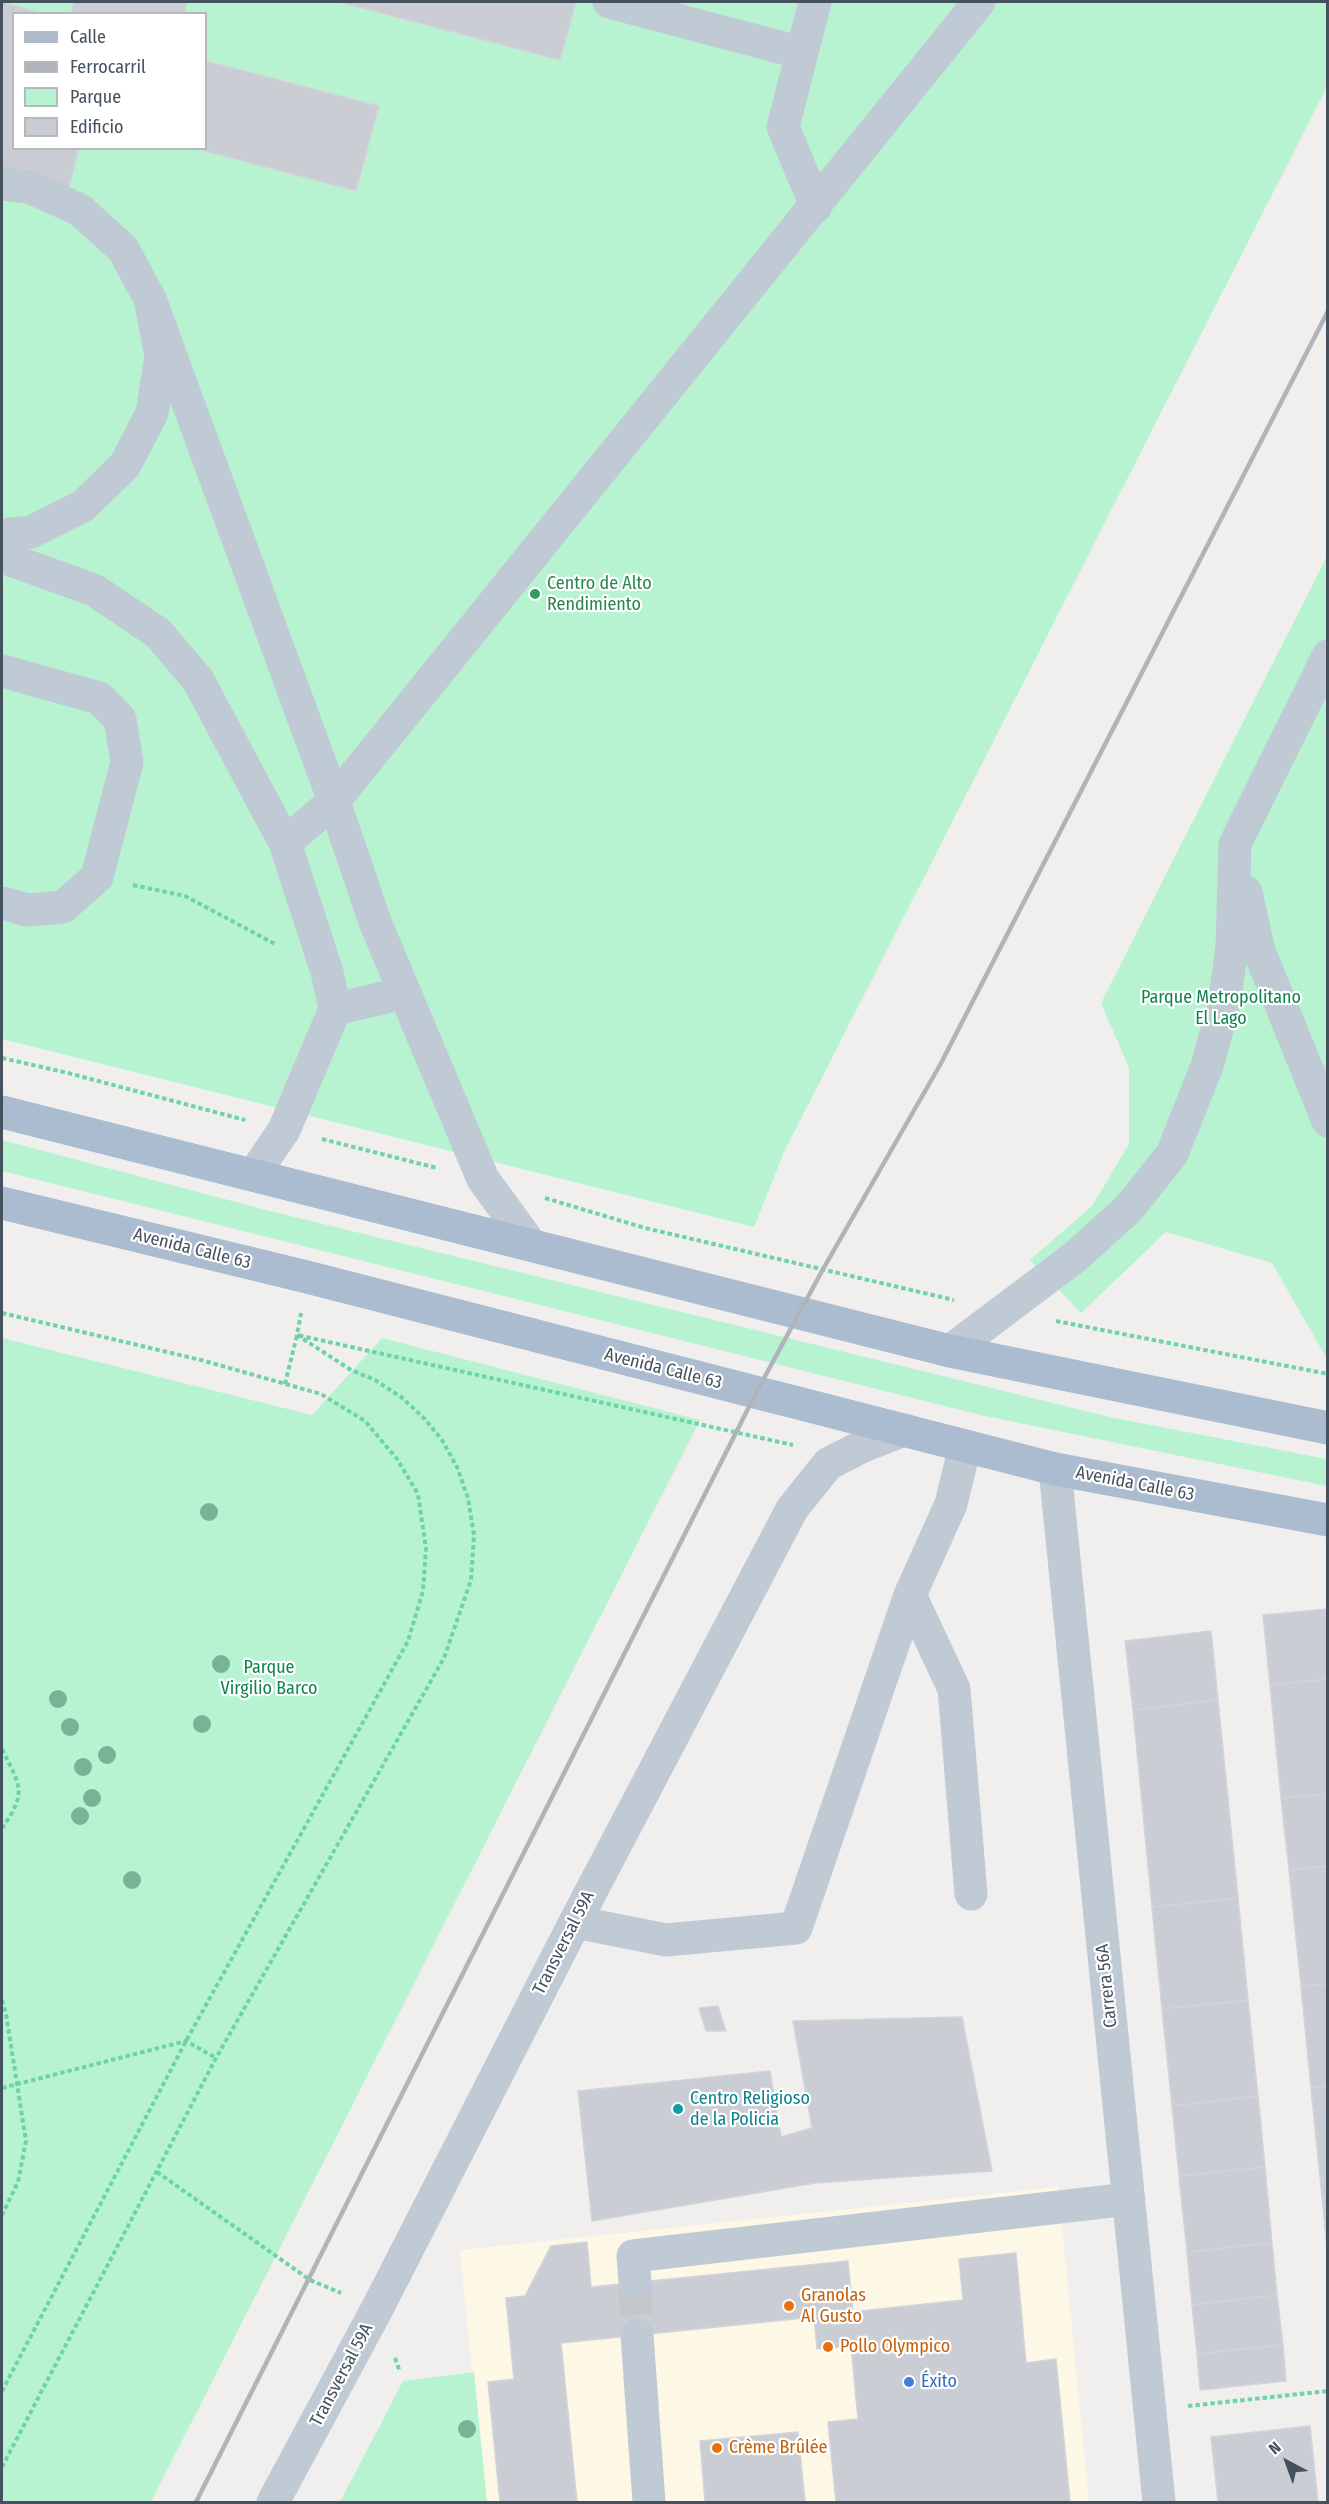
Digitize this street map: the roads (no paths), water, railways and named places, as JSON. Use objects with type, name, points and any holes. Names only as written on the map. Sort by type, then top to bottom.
[{"type":"main road","points":[[2,1112],[950,1351],[1328,1428]]},
{"type":"main road","name":"Avenida Calle 63","points":[[2,1203],[307,1277],[1055,1469],[1328,1520]]},
{"type":"street","points":[[609,2],[802,52]]},
{"type":"street","points":[[815,2],[783,127],[816,206]]},
{"type":"street","points":[[285,843],[334,801],[980,2]]},
{"type":"street","points":[[2,184],[28,187],[80,210],[123,249],[150,299],[334,801],[375,922],[483,1179],[531,1245]]},
{"type":"street","points":[[2,535],[31,532],[83,506],[125,465],[152,414],[161,356],[150,299]]},
{"type":"street","points":[[2,557],[94,590],[158,633],[198,680],[285,843],[327,972],[335,1009],[284,1130],[254,1174]]},
{"type":"street","points":[[950,1351],[1075,1257],[1129,1208],[1172,1154],[1207,1066],[1224,1005],[1232,947],[1235,844],[1328,656]]},
{"type":"street","points":[[2,671],[99,698],[120,719],[127,762],[97,877],[63,907],[27,910],[2,903]]},
{"type":"street","points":[[1235,844],[1259,951],[1328,1122]]},
{"type":"street","points":[[335,1009],[404,993]]},
{"type":"street","name":"Transversal 59A","points":[[273,2502],[377,2309],[575,1922],[792,1509],[828,1464],[861,1447],[904,1430]]},
{"type":"street","points":[[575,1922],[666,1940],[796,1928],[910,1595],[951,1504],[965,1446]]},
{"type":"street","name":"Carrera 56A","points":[[1055,1469],[1160,2502]]},
{"type":"street","points":[[910,1595],[954,1689],[971,1894]]},
{"type":"street","points":[[635,2283],[633,2256],[1129,2199]]},
{"type":"street","points":[[637,2335],[649,2502]]},
{"type":"tunnel","points":[[635,2282],[637,2335]]},
{"type":"railway","points":[[196,2502],[756,1393],[822,1271],[940,1065],[1328,311]]},
{"type":"place","name":"Centro de Alto Rendimiento","points":[[535,594]]},
{"type":"place","name":"Centro Religioso de la Policia","points":[[678,2109]]},
{"type":"place","name":"Granolas Al Gusto","points":[[789,2306]]},
{"type":"place","name":"Pollo Olympico","points":[[828,2347]]},
{"type":"place","name":"Éxito","points":[[909,2382]]},
{"type":"place","name":"Crème Brûlée","points":[[717,2448]]},
{"type":"park label","name":"Parque Metropolitano El Lago","points":[[1221,1008]]},
{"type":"park label","name":"Parque Virgilio Barco","points":[[269,1678]]}]
